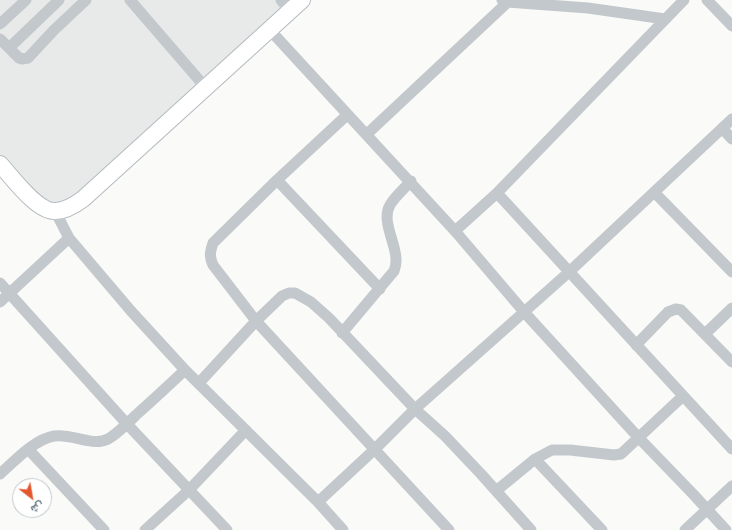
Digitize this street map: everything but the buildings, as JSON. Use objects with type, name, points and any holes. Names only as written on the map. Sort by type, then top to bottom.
[{"type":"main road","points":[[0,164],[32,199],[44,208],[55,212],[70,207],[84,199],[269,29],[285,5],[302,0]]},
{"type":"street","points":[[0,24],[26,0]]},
{"type":"street","points":[[9,48],[59,0]]},
{"type":"street","points":[[0,39],[19,58],[28,58],[54,30],[86,0]]},
{"type":"street","points":[[130,0],[206,88]]},
{"type":"street","points":[[455,231],[497,193],[684,0]]},
{"type":"street","points":[[707,0],[732,26]]},
{"type":"street","points":[[367,134],[506,1],[588,8],[665,19]]},
{"type":"street","points":[[269,29],[455,231],[524,313],[726,530]]},
{"type":"street","points":[[347,115],[277,180],[213,243],[210,251],[210,258],[213,265],[256,321],[449,530]]},
{"type":"street","points":[[318,502],[415,409],[569,272],[732,119]]},
{"type":"street","points":[[722,128],[732,139]]},
{"type":"street","points":[[277,180],[380,289]]},
{"type":"street","points":[[342,333],[380,289],[397,266],[387,213],[390,205],[410,181]]},
{"type":"street","points":[[655,192],[732,272]]},
{"type":"street","points":[[497,193],[732,449]]},
{"type":"street","points":[[55,212],[69,238],[131,311],[185,370],[318,502],[344,530]]},
{"type":"street","points":[[0,302],[69,238]]},
{"type":"street","points":[[0,283],[127,424],[227,530]]},
{"type":"street","points":[[199,384],[256,321],[282,296],[289,292],[295,293],[311,302],[415,409],[445,436],[531,530]]},
{"type":"street","points":[[705,334],[732,308]]},
{"type":"street","points":[[636,345],[668,312],[676,309],[681,310],[732,362]]},
{"type":"street","points":[[0,474],[28,449],[43,440],[54,436],[69,436],[97,441],[108,439],[127,424],[185,370]]},
{"type":"street","points":[[496,491],[535,459],[552,450],[570,450],[614,455],[620,454],[683,396]]},
{"type":"street","points":[[145,530],[189,490],[246,430]]},
{"type":"street","points":[[28,449],[104,530]]},
{"type":"street","points":[[535,459],[602,530]]},
{"type":"street","points":[[685,530],[732,486]]},
{"type":"shaded area","points":[[0,0],[290,0],[49,219],[0,166]]}]
